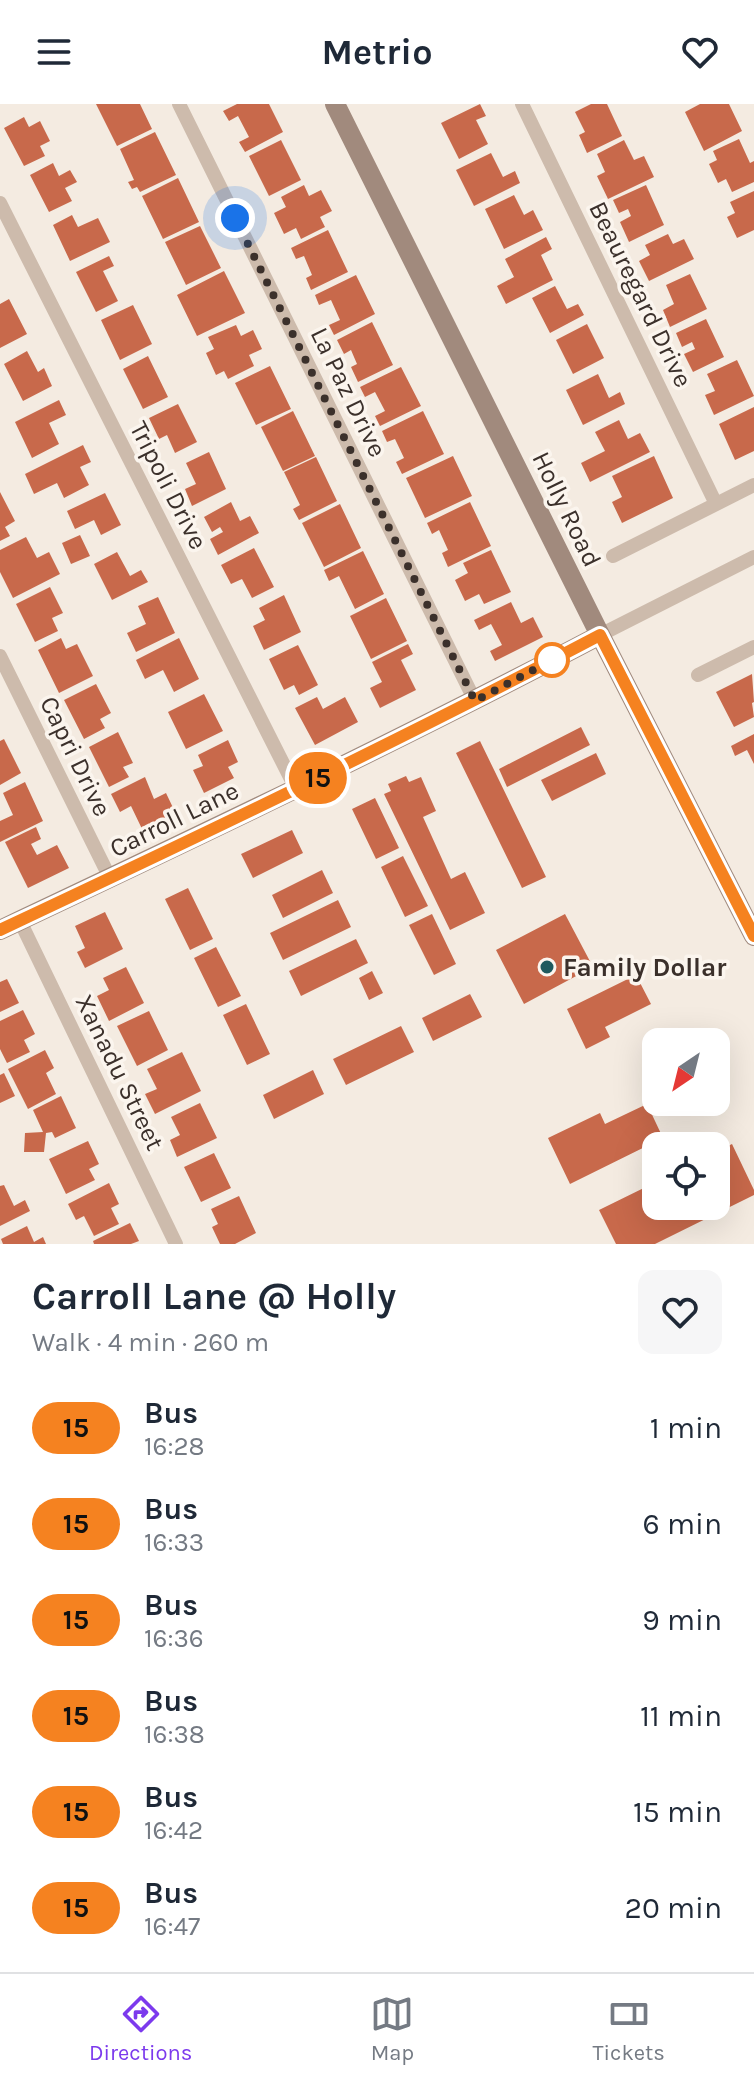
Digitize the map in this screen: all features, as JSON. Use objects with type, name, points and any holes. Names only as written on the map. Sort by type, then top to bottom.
[{"type":"main road","name":"Holly Road","points":[[335,104],[754,936]]},
{"type":"main road","name":"Carroll Lane","points":[[0,930],[475,701],[600,635]]},
{"type":"street","name":"La Paz Drive","points":[[179,104],[475,701]]},
{"type":"street","name":"Beauregard Drive","points":[[522,104],[716,504]]},
{"type":"street","name":"Tripoli Drive","points":[[0,203],[296,789]]},
{"type":"street","points":[[613,556],[754,485]]},
{"type":"street","name":"Carroll Lane","points":[[600,635],[754,557]]},
{"type":"street","points":[[698,675],[754,647]]},
{"type":"street","name":"Capri Drive","points":[[0,656],[110,878]]},
{"type":"street","name":"Xanadu Street","points":[[20,921],[176,1244]]},
{"type":"building","points":[[96,104],[140,104],[152,129],[117,146]]},
{"type":"building","points":[[237,104],[269,104],[283,132],[245,152],[239,142],[249,137],[238,116],[229,121],[223,111]]},
{"type":"building","points":[[480,104],[486,116],[476,120],[488,144],[459,159],[441,123]]},
{"type":"building","points":[[591,104],[607,104],[622,136],[587,153],[579,135],[585,132],[575,112]]},
{"type":"building","points":[[700,104],[729,104],[742,131],[704,151],[685,112]]},
{"type":"building","points":[[24,117],[29,127],[40,121],[50,141],[40,146],[45,156],[24,166],[4,128]]},
{"type":"building","points":[[155,132],[176,175],[140,192],[137,187],[132,189],[128,182],[134,180],[120,149]]},
{"type":"building","points":[[739,139],[750,163],[754,161],[754,182],[732,192],[726,179],[718,183],[709,164],[717,160],[713,151]]},
{"type":"building","points":[[281,140],[301,180],[269,196],[249,156]]},
{"type":"building","points":[[624,140],[634,160],[644,156],[654,177],[608,199],[597,176],[605,172],[597,154]]},
{"type":"building","points":[[491,153],[503,177],[515,171],[520,183],[474,206],[456,170]]},
{"type":"building","points":[[53,163],[59,176],[70,170],[77,182],[65,188],[72,201],[49,212],[30,175]]},
{"type":"building","points":[[178,178],[199,222],[163,239],[142,196]]},
{"type":"building","points":[[304,185],[309,196],[321,190],[332,211],[320,217],[325,227],[301,239],[296,228],[284,234],[274,213],[286,207],[281,197]]},
{"type":"building","points":[[646,185],[664,225],[629,242],[620,222],[631,216],[628,209],[619,213],[613,200]]},
{"type":"building","points":[[754,191],[754,230],[737,238],[727,217],[735,213],[730,202]]},
{"type":"building","points":[[514,195],[524,215],[533,210],[543,230],[504,249],[485,209]]},
{"type":"building","points":[[72,215],[78,227],[98,218],[110,242],[70,261],[53,225]]},
{"type":"building","points":[[200,226],[221,268],[186,285],[165,242]]},
{"type":"building","points":[[328,230],[348,272],[311,290],[306,278],[312,275],[304,256],[296,259],[291,248]]},
{"type":"building","points":[[668,234],[673,244],[684,239],[694,259],[649,281],[639,261],[650,255],[645,245]]},
{"type":"building","points":[[546,237],[552,249],[541,255],[553,280],[506,304],[497,286],[514,277],[505,259]]},
{"type":"building","points":[[109,256],[114,266],[103,271],[118,301],[96,312],[76,272]]},
{"type":"building","points":[[224,271],[245,313],[197,336],[177,295]]},
{"type":"building","points":[[690,274],[707,309],[670,327],[663,310],[674,304],[666,285]]},
{"type":"building","points":[[356,275],[375,314],[334,335],[329,325],[340,320],[331,300],[319,305],[315,295]]},
{"type":"building","points":[[555,286],[567,309],[578,304],[584,315],[550,333],[532,298]]},
{"type":"building","points":[[9,299],[27,334],[0,348],[0,304]]},
{"type":"building","points":[[133,305],[152,344],[120,360],[101,320]]},
{"type":"building","points":[[706,319],[724,357],[693,372],[684,354],[695,349],[692,342],[682,347],[676,333]]},
{"type":"building","points":[[372,322],[393,365],[358,382],[351,367],[357,364],[351,350],[344,354],[337,340]]},
{"type":"building","points":[[587,324],[604,358],[573,374],[556,340]]},
{"type":"building","points":[[236,325],[241,336],[253,330],[262,349],[249,355],[254,366],[228,379],[224,371],[216,375],[206,353],[214,349],[208,337]]},
{"type":"building","points":[[27,351],[38,372],[44,368],[52,386],[23,401],[4,364]]},
{"type":"building","points":[[148,356],[168,397],[143,409],[123,369]]},
{"type":"building","points":[[737,360],[754,396],[714,415],[705,395],[715,391],[707,374]]},
{"type":"building","points":[[270,366],[291,409],[256,425],[235,383]]},
{"type":"building","points":[[401,367],[421,406],[380,426],[375,416],[385,411],[375,392],[365,397],[360,387]]},
{"type":"building","points":[[598,374],[609,398],[620,392],[625,404],[583,425],[566,390]]},
{"type":"building","points":[[59,400],[66,415],[49,423],[59,444],[32,458],[15,422]]},
{"type":"building","points":[[178,404],[197,442],[175,453],[167,435],[159,439],[149,418]]},
{"type":"building","points":[[754,407],[754,451],[735,460],[719,424]]},
{"type":"building","points":[[293,411],[315,456],[283,471],[261,427]]},
{"type":"building","points":[[423,411],[444,454],[402,474],[396,462],[404,458],[395,439],[387,442],[382,431]]},
{"type":"building","points":[[619,420],[628,439],[640,433],[650,452],[590,482],[581,463],[605,451],[595,432]]},
{"type":"building","points":[[83,445],[91,462],[80,467],[89,485],[64,498],[57,483],[34,494],[25,474]]},
{"type":"building","points":[[209,452],[226,489],[192,506],[185,489],[196,484],[186,463]]},
{"type":"building","points":[[453,456],[472,496],[425,518],[406,478]]},
{"type":"building","points":[[654,456],[673,498],[622,523],[612,502],[622,497],[612,476]]},
{"type":"building","points":[[316,457],[337,501],[299,520],[293,509],[300,505],[284,472]]},
{"type":"building","points":[[0,492],[15,521],[5,527],[10,536],[0,541]]},
{"type":"building","points":[[105,493],[121,525],[101,535],[94,520],[75,529],[67,511]]},
{"type":"building","points":[[231,502],[240,521],[250,516],[259,533],[218,555],[210,539],[223,532],[220,527],[212,532],[204,517]]},
{"type":"building","points":[[470,502],[491,546],[448,567],[442,553],[448,550],[439,530],[432,534],[427,523]]},
{"type":"building","points":[[340,504],[361,548],[324,567],[302,523]]},
{"type":"building","points":[[80,535],[90,556],[71,564],[62,543]]},
{"type":"building","points":[[26,537],[37,558],[49,552],[60,574],[13,598],[0,572],[0,550]]},
{"type":"building","points":[[254,548],[274,587],[252,598],[242,579],[231,584],[221,565]]},
{"type":"building","points":[[491,550],[511,592],[484,604],[479,594],[465,601],[455,580],[468,573],[463,563]]},
{"type":"building","points":[[363,551],[384,594],[355,609],[339,576],[329,581],[324,570]]},
{"type":"building","points":[[117,552],[130,576],[141,570],[148,582],[112,600],[94,564]]},
{"type":"building","points":[[50,587],[63,613],[52,618],[58,631],[35,642],[16,604]]},
{"type":"building","points":[[284,595],[301,632],[264,650],[253,626],[265,620],[259,608]]},
{"type":"building","points":[[158,597],[175,633],[136,652],[127,633],[146,624],[138,606]]},
{"type":"building","points":[[386,598],[407,641],[371,659],[350,616]]},
{"type":"building","points":[[511,602],[521,623],[533,617],[543,637],[495,661],[490,651],[502,645],[491,624],[479,630],[474,620]]},
{"type":"building","points":[[61,638],[66,649],[77,644],[93,676],[59,693],[38,650]]},
{"type":"building","points":[[179,638],[199,679],[174,692],[163,670],[145,679],[136,660]]},
{"type":"building","points":[[408,644],[413,654],[401,660],[416,690],[380,708],[370,688],[382,682],[372,662]]},
{"type":"building","points":[[298,645],[318,685],[299,695],[294,685],[284,690],[269,659]]},
{"type":"building","points":[[752,674],[754,717],[734,727],[716,692]]},
{"type":"building","points":[[96,684],[111,713],[100,719],[105,728],[84,739],[64,700]]},
{"type":"building","points":[[204,694],[223,731],[186,749],[168,712]]},
{"type":"building","points":[[317,697],[323,709],[345,697],[358,722],[315,745],[295,708]]},
{"type":"building","points":[[581,727],[590,745],[507,787],[499,769]]},
{"type":"building","points":[[118,732],[133,763],[123,767],[129,777],[109,787],[89,747]]},
{"type":"building","points":[[754,734],[754,764],[747,750],[735,756],[731,746]]},
{"type":"building","points":[[4,739],[21,773],[0,785],[0,741]]},
{"type":"building","points":[[228,740],[238,762],[228,767],[234,778],[204,793],[193,770],[203,766],[198,755]]},
{"type":"building","points":[[480,741],[546,877],[522,888],[456,753]]},
{"type":"building","points":[[596,753],[606,774],[552,801],[541,780]]},
{"type":"building","points":[[406,776],[409,782],[421,777],[436,811],[423,817],[451,879],[465,872],[485,913],[450,930],[384,794],[391,791],[388,784]]},
{"type":"building","points":[[145,777],[154,799],[166,793],[176,814],[143,831],[131,806],[120,812],[111,794]]},
{"type":"building","points":[[25,782],[43,821],[0,842],[0,821],[13,815],[3,793]]},
{"type":"building","points":[[375,798],[399,848],[376,859],[352,809]]},
{"type":"building","points":[[36,827],[41,839],[31,844],[37,855],[57,845],[69,868],[28,888],[5,842]]},
{"type":"building","points":[[292,830],[303,853],[253,878],[241,854]]},
{"type":"building","points":[[403,856],[428,906],[405,917],[381,867]]},
{"type":"building","points":[[322,870],[333,893],[283,918],[272,895]]},
{"type":"building","points":[[188,888],[213,939],[190,950],[165,899]]},
{"type":"building","points":[[338,900],[351,927],[283,960],[270,933]]},
{"type":"building","points":[[105,912],[123,949],[85,968],[77,952],[85,948],[75,926]]},
{"type":"building","points":[[432,914],[456,964],[434,975],[409,925]]},
{"type":"building","points":[[565,914],[593,967],[524,1004],[496,950]]},
{"type":"building","points":[[356,939],[368,963],[301,996],[289,971]]},
{"type":"building","points":[[216,947],[241,996],[218,1007],[194,958]]},
{"type":"building","points":[[126,967],[144,1003],[109,1021],[97,996],[109,990],[103,978]]},
{"type":"building","points":[[372,971],[383,993],[369,1000],[359,978]]},
{"type":"building","points":[[636,975],[651,1004],[605,1027],[610,1037],[586,1049],[567,1009]]},
{"type":"building","points":[[7,979],[19,1003],[0,1012],[0,982]]},
{"type":"building","points":[[470,994],[482,1017],[433,1041],[422,1018]]},
{"type":"building","points":[[246,1004],[270,1054],[247,1065],[223,1015]]},
{"type":"building","points":[[23,1010],[35,1034],[24,1040],[30,1052],[7,1063],[0,1049],[0,1021]]},
{"type":"building","points":[[149,1011],[168,1050],[137,1066],[117,1026]]},
{"type":"building","points":[[401,1026],[414,1052],[346,1085],[333,1059]]},
{"type":"building","points":[[45,1050],[54,1068],[46,1073],[56,1094],[28,1109],[8,1069]]},
{"type":"building","points":[[182,1052],[201,1091],[155,1114],[145,1094],[157,1089],[147,1069]]},
{"type":"building","points":[[313,1070],[324,1094],[274,1119],[263,1095]]},
{"type":"building","points":[[4,1073],[15,1096],[0,1103],[0,1075]]},
{"type":"building","points":[[61,1096],[76,1128],[55,1138],[52,1132],[46,1133],[44,1152],[24,1152],[25,1133],[43,1132],[33,1110]]},
{"type":"building","points":[[200,1103],[217,1138],[177,1157],[170,1140],[180,1135],[171,1117]]},
{"type":"building","points":[[642,1106],[642,1116],[653,1116],[660,1132],[642,1132],[642,1148],[570,1184],[548,1138],[600,1113],[605,1124]]},
{"type":"building","points":[[88,1141],[99,1164],[89,1169],[95,1180],[66,1194],[49,1159]]},
{"type":"building","points":[[730,1145],[754,1195],[730,1207]]},
{"type":"building","points":[[214,1153],[231,1188],[201,1202],[184,1167]]},
{"type":"building","points":[[109,1183],[119,1204],[111,1208],[119,1224],[94,1236],[84,1216],[76,1220],[68,1204]]},
{"type":"building","points":[[4,1185],[14,1206],[25,1200],[30,1211],[0,1226],[0,1186]]},
{"type":"building","points":[[642,1189],[642,1220],[703,1220],[655,1244],[616,1244],[599,1210]]},
{"type":"building","points":[[239,1196],[256,1233],[235,1244],[220,1244],[212,1227],[218,1224],[211,1209]]},
{"type":"building","points":[[130,1223],[139,1241],[131,1244],[94,1244],[93,1241]]},
{"type":"building","points":[[27,1226],[34,1242],[43,1237],[46,1244],[3,1244],[1,1239]]},
{"type":"bus line","name":"15","points":[[0,930],[336,770],[600,635],[754,936]]},
{"type":"place","name":"Family Dollar","points":[[547,967]]},
{"type":"route","points":[[235,218],[475,701],[552,660]]}]
